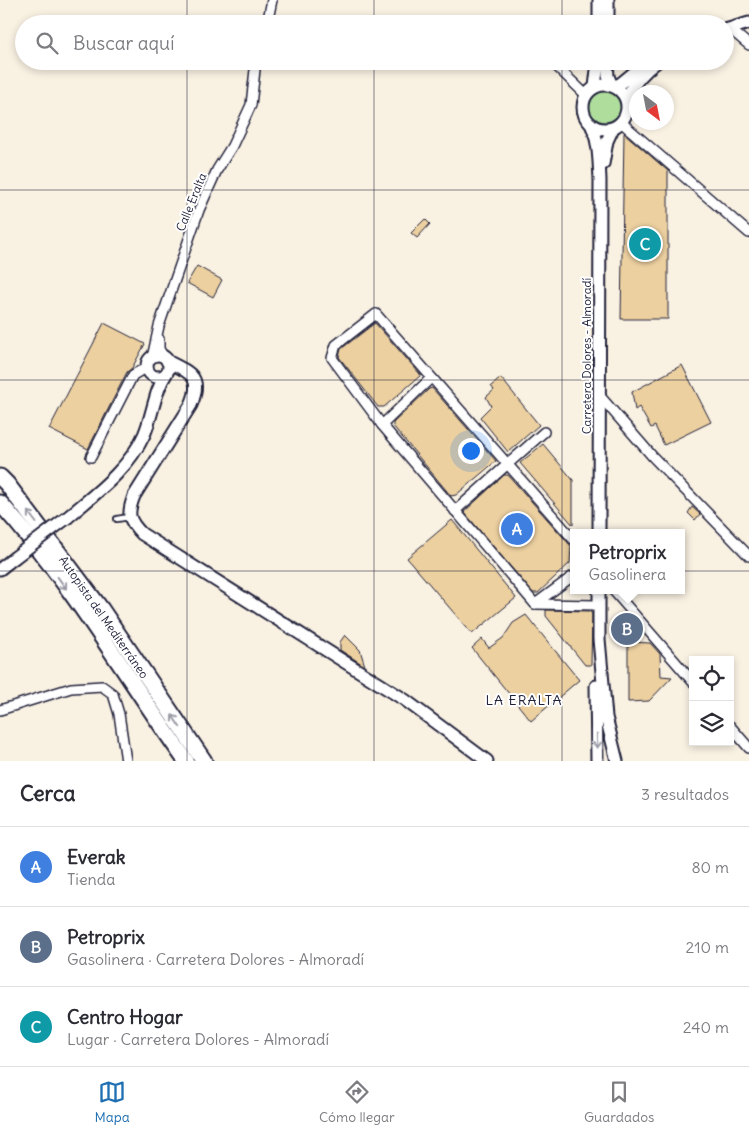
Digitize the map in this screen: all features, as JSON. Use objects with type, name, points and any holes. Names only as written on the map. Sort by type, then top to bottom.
[{"type":"highway","name":"Autopista del Mediterráneo","points":[[0,477],[101,609],[204,761]]},
{"type":"highway","name":"Autopista del Mediterráneo","points":[[0,503],[62,582],[185,760]]},
{"type":"main road","points":[[599,0],[599,15]]},
{"type":"main road","points":[[608,0],[608,15]]},
{"type":"main road","points":[[734,27],[749,23]]},
{"type":"main road","points":[[596,70],[591,91],[583,108],[584,114],[595,132],[600,180]]},
{"type":"main road","points":[[600,180],[607,141],[617,125],[626,116],[628,107],[626,98],[621,91],[613,86],[608,76],[608,70]]},
{"type":"main road","points":[[591,91],[608,85],[620,84],[636,70]]},
{"type":"main road","points":[[626,98],[631,88],[645,70]]},
{"type":"main road","points":[[591,124],[601,129],[617,125]]},
{"type":"main road","name":"Carretera Dolores - Almoradí","points":[[599,529],[600,180]]},
{"type":"main road","points":[[155,402],[150,367],[157,356],[166,366],[186,370],[194,377],[196,383],[194,396],[134,496],[129,509],[130,517],[142,534],[405,700],[487,761]]},
{"type":"main road","points":[[150,367],[160,377],[166,366]]},
{"type":"main road","points":[[0,569],[104,487],[128,462],[143,436],[166,366]]},
{"type":"main road","points":[[599,594],[600,640],[606,717],[617,761]]},
{"type":"main road","points":[[596,761],[596,664],[600,640]]},
{"type":"street","points":[[269,15],[272,0]]},
{"type":"street","points":[[734,34],[749,45]]},
{"type":"street","name":"Calle Eralta","points":[[150,367],[159,326],[199,210],[217,170],[232,146],[252,105],[255,70]]},
{"type":"street","points":[[563,70],[591,91]]},
{"type":"street","points":[[617,125],[749,234]]},
{"type":"street","points":[[570,536],[376,314],[336,345],[332,358],[382,425],[535,604],[599,605]]},
{"type":"street","points":[[159,326],[160,349],[166,366]]},
{"type":"street","points":[[91,457],[133,375],[150,367]]},
{"type":"street","points":[[382,425],[431,378]]},
{"type":"street","points":[[599,395],[652,457],[749,556]]},
{"type":"street","points":[[455,511],[544,432]]},
{"type":"street","points":[[535,604],[570,578]]},
{"type":"street","points":[[616,594],[689,677]]},
{"type":"street","points":[[0,710],[71,688],[102,686],[113,694],[119,714],[126,761]]},
{"type":"street","points":[[734,731],[749,748]]},
{"type":"lane","points":[[116,519],[130,517]]},
{"type":"green space","points":[[605,90],[616,95],[621,106],[616,117],[605,122],[594,117],[589,106],[594,95]]},
{"type":"building","points":[[624,133],[668,171],[668,319],[621,319]]},
{"type":"building","points":[[425,219],[430,224],[417,238],[411,233]]},
{"type":"building","points":[[197,266],[222,280],[213,297],[187,283]]},
{"type":"building","points":[[104,323],[145,344],[132,368],[127,372],[88,449],[49,429]]},
{"type":"building","points":[[375,323],[420,374],[384,407],[378,407],[339,357],[341,349]]},
{"type":"building","points":[[682,365],[711,422],[664,445],[655,426],[651,428],[639,407],[635,410],[632,392]]},
{"type":"building","points":[[501,378],[539,425],[508,452],[480,417],[491,406],[486,397],[494,390],[491,386]]},
{"type":"building","points":[[432,388],[496,461],[456,495],[451,496],[393,426],[393,423]]},
{"type":"building","points":[[543,444],[573,480],[573,525],[520,463]]},
{"type":"building","points":[[504,475],[508,475],[570,545],[570,563],[538,593],[533,593],[464,512]]},
{"type":"building","points":[[692,507],[700,514],[695,520],[688,513]]},
{"type":"building","points":[[452,520],[516,598],[472,634],[407,558]]},
{"type":"building","points":[[546,610],[589,611],[592,614],[591,665],[585,665],[546,616]]},
{"type":"building","points":[[526,615],[579,680],[531,721],[472,648],[482,639],[489,648],[503,638],[513,623]]},
{"type":"building","points":[[620,626],[634,626],[633,632],[620,632]]},
{"type":"building","points":[[345,635],[360,650],[365,666],[340,650],[340,642]]},
{"type":"building","points":[[628,642],[650,643],[660,654],[661,676],[672,677],[649,701],[628,702]]},
{"type":"place","name":"Centro Hogar","points":[[645,244]]},
{"type":"place","name":"Everak","points":[[517,529]]},
{"type":"place","name":"Petroprix","points":[[627,629]]},
{"type":"district","name":"LA ERALTA","points":[[524,700]]}]
